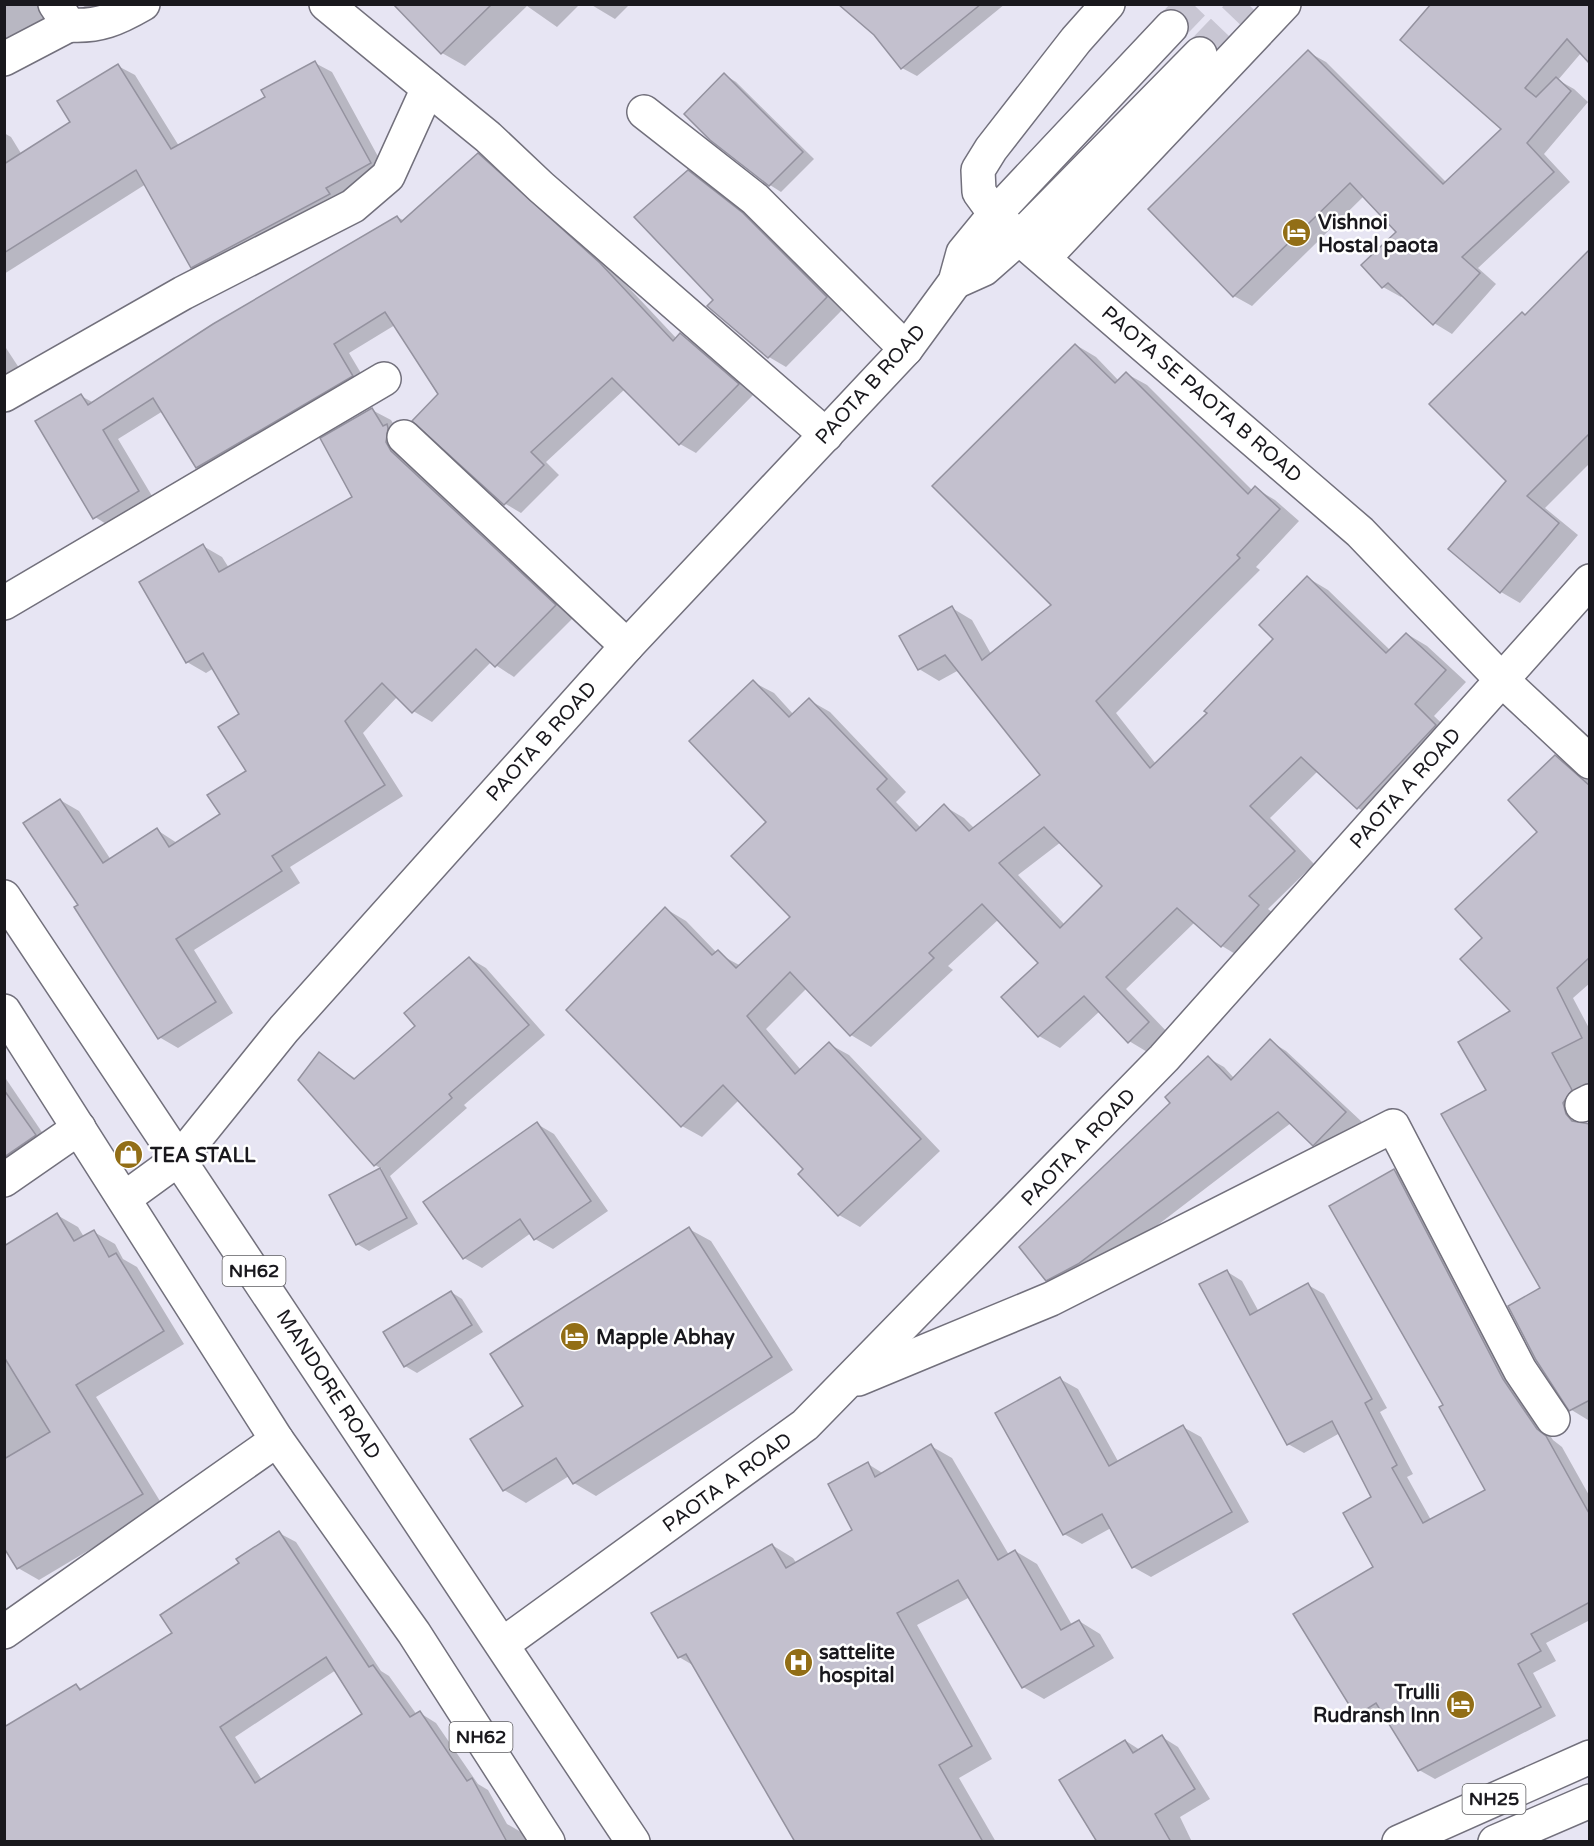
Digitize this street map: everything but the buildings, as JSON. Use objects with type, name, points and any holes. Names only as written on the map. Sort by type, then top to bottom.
[{"type":"main road","points":[[4,59],[62,15],[89,26],[112,22],[143,4]]},
{"type":"main road","points":[[326,4],[488,137],[559,203],[826,435]]},
{"type":"main road","name":"PAOTA SE PAOTA B ROAD","points":[[1108,4],[1068,50],[991,149],[978,170],[979,192],[995,214],[1019,238],[1360,532],[1502,680],[1590,762]]},
{"type":"main road","points":[[1044,258],[1284,4]]},
{"type":"main road","name":"PAOTA B ROAD","points":[[125,1198],[180,1158],[284,1029],[627,646],[906,349],[955,282],[963,253],[995,214],[1171,27]]},
{"type":"main road","name":"PAOTA B ROAD","points":[[955,282],[984,269],[1019,238],[1200,54]]},
{"type":"main road","points":[[4,395],[183,293],[353,207],[388,176],[428,88]]},
{"type":"main road","points":[[644,112],[755,199],[906,349]]},
{"type":"main road","points":[[4,603],[384,379]]},
{"type":"main road","points":[[404,437],[627,646]]},
{"type":"main road","name":"PAOTA A ROAD","points":[[503,1644],[805,1425],[1164,1058],[1590,581]]},
{"type":"main road","name":"MANDORE ROAD","points":[[4,897],[180,1158],[633,1842]]},
{"type":"main road","name":"NH62","points":[[4,1011],[277,1440],[414,1633],[548,1842]]},
{"type":"main road","points":[[845,1384],[1052,1299],[1393,1126],[1520,1370],[1553,1419]]},
{"type":"main road","points":[[4,1180],[79,1128]]},
{"type":"main road","points":[[4,1632],[277,1440]]},
{"type":"main road","name":"NH25","points":[[1399,1842],[1590,1757]]},
{"type":"main road","name":"NH25","points":[[1495,1842],[1590,1801]]},
{"type":"tunnel","points":[[1171,27],[1193,4]]},
{"type":"tunnel","points":[[1200,54],[1248,4]]},
{"type":"place","name":"Vishnoi Hostal paota","points":[[1297,233]]},
{"type":"place","name":"TEA STALL","points":[[129,1155]]},
{"type":"place","name":"Mapple Abhay","points":[[575,1337]]},
{"type":"place","name":"sattelite hospital","points":[[798,1663]]},
{"type":"place","name":"Trulli Rudransh Inn","points":[[1461,1704]]}]
